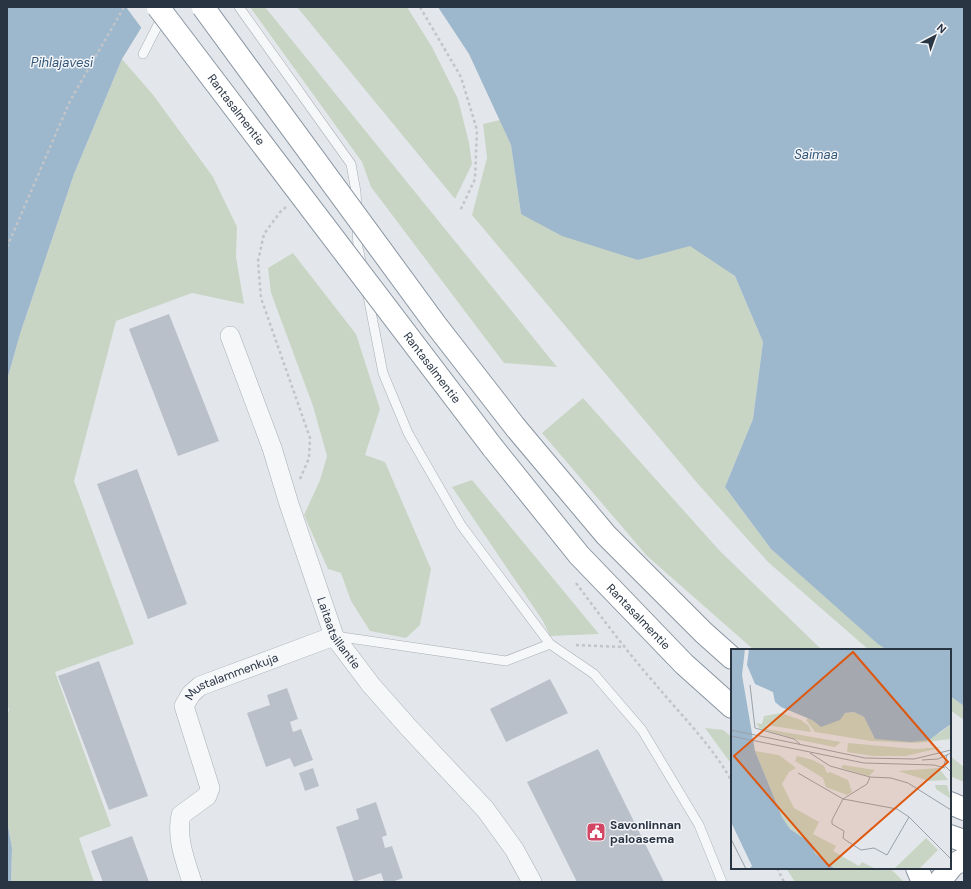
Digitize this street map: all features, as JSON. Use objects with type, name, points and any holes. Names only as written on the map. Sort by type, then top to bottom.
[{"type":"highway","name":"Rantasalmentie","points":[[158,7],[493,448],[579,555],[684,664],[731,706]]},
{"type":"highway","points":[[203,7],[436,325],[516,428],[606,535],[704,633],[731,657]]},
{"type":"highway","points":[[951,803],[964,809]]},
{"type":"highway","points":[[951,836],[964,841]]},
{"type":"highway","points":[[951,867],[964,859]]},
{"type":"highway","points":[[917,869],[923,882]]},
{"type":"highway","points":[[939,882],[950,869]]},
{"type":"street","name":"Laitaatsillantie","points":[[230,336],[272,448],[289,504],[334,636],[371,685],[485,809],[514,849],[532,882]]},
{"type":"street","name":"Mustalammenkuja","points":[[192,882],[181,847],[178,826],[181,815],[207,796],[210,788],[184,706],[191,694],[200,686],[334,636]]},
{"type":"lane","points":[[143,54],[168,7]]},
{"type":"lane","points":[[239,7],[351,164],[356,192],[358,248],[383,373],[408,433],[461,525],[550,644],[594,674],[642,730],[699,825],[722,882]]},
{"type":"lane","points":[[334,636],[506,661],[550,644]]},
{"type":"path","points":[[7,247],[70,101],[124,7]]},
{"type":"path","points":[[420,7],[461,77],[477,130],[475,179],[460,211]]},
{"type":"path","points":[[288,206],[281,211],[264,234],[258,261],[261,298],[310,438],[309,458],[289,504]]},
{"type":"path","points":[[574,580],[624,647],[691,726],[727,772],[731,780]]},
{"type":"path","points":[[550,644],[624,647]]},
{"type":"path","points":[[778,869],[784,882]]},
{"type":"green space","points":[[250,7],[265,7],[557,367],[504,363],[371,187],[362,162]]},
{"type":"green space","points":[[297,7],[407,7],[432,47],[458,99],[469,143],[472,164],[455,199]]},
{"type":"green space","points":[[122,59],[154,96],[213,177],[237,227],[236,257],[244,304],[192,293],[116,321],[74,481],[134,644],[55,672],[111,826],[79,838],[94,882],[11,882],[12,848],[7,821],[7,715],[9,710],[7,703],[7,380],[20,334],[74,174]]},
{"type":"green space","points":[[500,120],[511,145],[521,214],[638,260],[690,245],[735,276],[763,342],[753,419],[725,487],[771,549],[886,649],[868,649],[768,562],[698,484],[472,215],[487,158],[483,124]]},
{"type":"green space","points":[[293,253],[356,334],[380,409],[365,455],[385,462],[431,569],[420,625],[406,638],[370,631],[351,601],[341,573],[328,569],[304,515],[320,480],[327,456],[313,406],[271,293],[268,268]]},
{"type":"green space","points":[[583,398],[719,550],[821,649],[753,649],[647,556],[542,433]]},
{"type":"green space","points":[[472,480],[599,634],[550,636],[543,621],[452,487]]},
{"type":"green space","points":[[951,697],[964,706],[964,720],[951,711]]},
{"type":"green space","points":[[705,728],[723,730],[731,736],[731,764]]},
{"type":"green space","points":[[951,757],[964,767],[964,782],[951,776]]},
{"type":"green space","points":[[787,869],[891,869],[904,882],[795,882]]},
{"type":"water","name":"Pihlajavesi","points":[[7,7],[154,7],[122,59],[74,174],[20,334],[7,380]]},
{"type":"water","name":"Saimaa","points":[[438,7],[964,7],[964,706],[951,697],[951,649],[886,649],[878,644],[771,549],[725,487],[753,419],[763,342],[735,276],[690,246],[638,260],[562,236],[521,214],[511,145],[469,54]]},
{"type":"water","points":[[7,821],[12,848],[11,882],[7,882]]},
{"type":"pier","points":[[126,7],[156,7],[143,30]]},
{"type":"building","points":[[169,314],[219,441],[178,456],[129,329]]},
{"type":"building","points":[[137,469],[187,604],[148,619],[97,484]]},
{"type":"building","points":[[99,661],[148,796],[109,810],[58,676]]},
{"type":"building","points":[[550,679],[568,713],[506,742],[490,709]]},
{"type":"building","points":[[287,688],[298,719],[290,722],[293,732],[301,729],[313,760],[294,767],[290,758],[266,767],[247,713],[270,705],[267,695]]},
{"type":"building","name":"Savonlinnan paloasema","points":[[598,749],[664,882],[577,882],[527,782]]},
{"type":"building","points":[[313,768],[319,786],[305,791],[299,773]]},
{"type":"building","points":[[376,802],[387,835],[382,837],[385,848],[392,846],[403,878],[392,882],[384,882],[381,873],[354,882],[336,827],[359,819],[356,809]]},
{"type":"building","points":[[132,836],[149,882],[103,882],[91,851]]},
{"type":"place","name":"Savonlinnan paloasema","points":[[596,832]]}]
